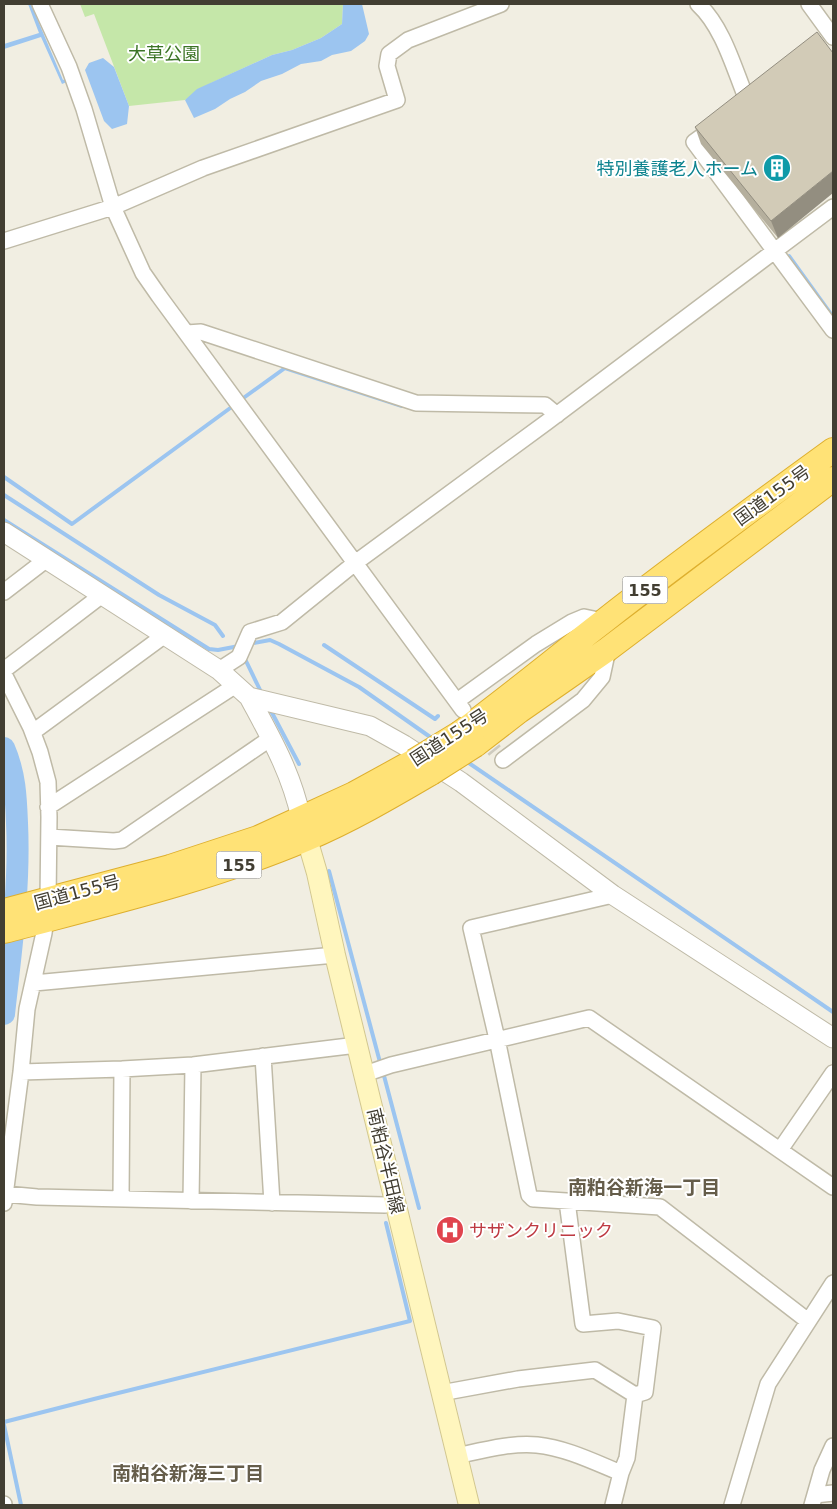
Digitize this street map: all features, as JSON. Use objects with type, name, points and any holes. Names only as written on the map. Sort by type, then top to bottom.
[{"type":"highway","name":"国道155号","points":[[467,739],[502,702],[603,621],[833,450]]},
{"type":"highway","name":"国道155号","points":[[4,931],[41,911],[258,838],[304,828],[354,794],[422,767],[467,739],[520,711],[608,649],[833,479]]},
{"type":"highway","name":"国道155号","points":[[4,911],[41,911]]},
{"type":"main road","name":"南粕谷半田線","points":[[304,828],[317,873],[469,1505]]},
{"type":"street","points":[[40,4],[69,68],[84,109],[113,206],[144,273],[158,296],[460,705],[536,644],[572,622],[584,617],[603,621]]},
{"type":"street","points":[[4,241],[113,206],[212,165],[397,100],[387,66],[389,54],[408,40],[501,4]]},
{"type":"street","points":[[698,4],[713,21],[746,95],[746,100],[744,105],[737,111],[694,142],[833,330]]},
{"type":"street","points":[[809,4],[833,37]]},
{"type":"street","points":[[219,670],[239,657],[250,632],[282,622],[355,563],[557,415],[833,208]]},
{"type":"street","points":[[187,333],[201,332],[416,403],[545,406],[557,415]]},
{"type":"street","points":[[4,532],[219,670],[242,691],[285,765],[296,793],[304,828]]},
{"type":"street","points":[[4,592],[47,560]]},
{"type":"street","points":[[4,670],[102,595]]},
{"type":"street","points":[[32,732],[166,635]]},
{"type":"street","points":[[503,760],[583,700],[602,676],[608,649]]},
{"type":"street","points":[[4,674],[32,732],[46,775],[49,794],[48,837],[34,983],[27,1009],[21,1072],[4,1198],[121,1198],[386,1205],[395,1202]]},
{"type":"street","points":[[48,807],[242,691],[370,726],[404,745],[461,782],[613,895],[833,1038]]},
{"type":"street","points":[[48,837],[114,842],[122,840],[271,738]]},
{"type":"street","points":[[613,895],[471,928],[498,1039],[530,1195],[533,1199],[660,1207],[808,1321]]},
{"type":"street","points":[[34,983],[335,954]]},
{"type":"street","points":[[365,1074],[391,1065],[589,1018],[833,1188]]},
{"type":"street","points":[[21,1072],[122,1070],[193,1065],[357,1045]]},
{"type":"street","points":[[263,1056],[272,1203]]},
{"type":"street","points":[[191,1201],[193,1065]]},
{"type":"street","points":[[121,1198],[122,1070]]},
{"type":"street","points":[[780,1150],[833,1073]]},
{"type":"street","points":[[567,1201],[583,1324],[618,1321],[653,1328],[644,1392],[635,1395]]},
{"type":"street","points":[[732,1505],[768,1384],[833,1284]]},
{"type":"street","points":[[441,1393],[518,1379],[595,1370],[635,1395]]},
{"type":"street","points":[[613,1505],[627,1458],[635,1395]]},
{"type":"street","points":[[456,1456],[502,1447],[535,1445],[550,1447],[584,1458],[621,1474]]},
{"type":"street","points":[[813,1500],[822,1470],[833,1446]]},
{"type":"street","points":[[813,1500],[833,1493]]},
{"type":"green space","name":"大草公園","points":[[80,4],[343,4],[342,24],[321,38],[292,50],[272,55],[211,83],[185,100],[129,106],[94,14],[85,17]]},
{"type":"water","points":[[28,4],[31,4],[63,80],[67,78],[69,81],[62,84],[41,37],[4,49],[4,44],[39,33]]},
{"type":"water","points":[[343,4],[362,4],[369,34],[365,41],[351,51],[332,55],[321,61],[301,64],[282,74],[261,81],[215,109],[194,118],[185,100],[197,89],[272,55],[292,50],[321,38],[342,24]]},
{"type":"water","points":[[103,58],[114,67],[129,106],[127,124],[112,129],[104,121],[85,70],[89,63]]},
{"type":"building","name":"特別養護老人ホーム","points":[[817,32],[833,53],[833,171],[771,221],[695,127]]},
{"type":"waterway","points":[[789,256],[833,317]]},
{"type":"waterway","points":[[242,399],[285,368],[402,406]]},
{"type":"waterway","points":[[4,477],[72,524],[233,406]]},
{"type":"waterway","points":[[4,495],[159,595],[215,625],[223,636]]},
{"type":"waterway","points":[[4,520],[209,649],[218,650],[239,646]]},
{"type":"waterway","points":[[687,573],[703,562]]},
{"type":"waterway","points":[[248,644],[270,640],[279,644],[359,687],[433,739]]},
{"type":"waterway","points":[[324,645],[435,719],[438,716]]},
{"type":"waterway","points":[[246,661],[262,694]]},
{"type":"waterway","points":[[270,709],[299,764]]},
{"type":"waterway","points":[[4,748],[11,767],[14,785],[18,847],[14,919],[4,1014]]},
{"type":"waterway","points":[[466,761],[833,1012]]},
{"type":"waterway","points":[[329,871],[381,1066]]},
{"type":"waterway","points":[[383,1072],[419,1208]]},
{"type":"waterway","points":[[4,1422],[410,1321],[386,1223]]},
{"type":"waterway","points":[[4,1425],[21,1505]]},
{"type":"tunnel","points":[[479,731],[495,751]]},
{"type":"place","name":"特別養護老人ホーム","points":[[777,168]]},
{"type":"place","name":"サザンクリニック","points":[[450,1230]]},
{"type":"district","name":"南粕谷新海一丁目","points":[[644,1187]]},
{"type":"district","name":"南粕谷新海三丁目","points":[[188,1473]]}]
